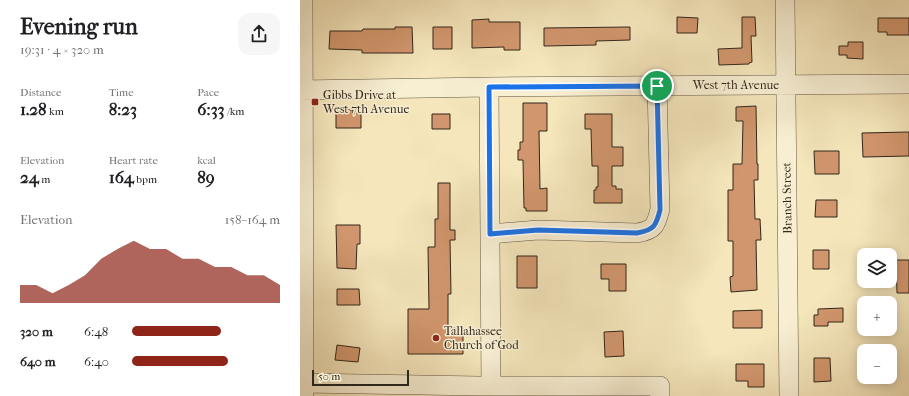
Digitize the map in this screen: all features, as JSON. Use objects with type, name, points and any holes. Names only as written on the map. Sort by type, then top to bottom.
[{"type":"street","points":[[303,0],[302,90],[304,390],[483,389],[660,391]]},
{"type":"street","name":"Branch Street","points":[[785,0],[789,396]]},
{"type":"street","name":"West 7th Avenue","points":[[302,90],[909,84]]},
{"type":"street","points":[[490,234],[538,230],[637,233],[648,231],[654,227],[660,210],[657,86]]},
{"type":"street","points":[[483,389],[490,234],[489,87]]},
{"type":"building","points":[[677,17],[698,18],[697,33],[677,33]]},
{"type":"building","points":[[742,17],[755,17],[756,36],[751,36],[752,62],[749,64],[719,65],[718,49],[742,48]]},
{"type":"building","points":[[878,18],[909,18],[909,35],[887,35],[887,32],[878,32]]},
{"type":"building","points":[[489,19],[489,22],[520,22],[520,50],[504,50],[504,47],[472,48],[472,20]]},
{"type":"building","points":[[395,27],[412,27],[413,53],[362,53],[362,50],[329,49],[330,31],[395,29]]},
{"type":"building","points":[[433,27],[452,27],[452,49],[433,49]]},
{"type":"building","points":[[630,27],[630,40],[596,41],[596,45],[544,46],[544,28]]},
{"type":"building","points":[[848,42],[863,42],[863,59],[847,58],[847,55],[839,55],[839,46],[848,46]]},
{"type":"building","points":[[523,103],[547,103],[547,131],[539,131],[540,189],[547,188],[547,211],[526,211],[526,208],[524,208],[523,160],[518,160],[520,142],[523,142]]},
{"type":"building","points":[[756,106],[758,180],[754,180],[755,219],[760,219],[761,240],[756,240],[757,290],[731,292],[730,277],[733,276],[733,241],[728,241],[728,190],[733,190],[733,164],[742,164],[743,121],[736,121],[736,107]]},
{"type":"building","points":[[336,110],[353,110],[353,113],[361,113],[361,128],[336,128]]},
{"type":"building","points":[[432,114],[450,114],[450,129],[432,129]]},
{"type":"building","points":[[585,114],[612,114],[612,147],[623,147],[623,166],[612,166],[612,186],[616,186],[616,189],[622,189],[622,203],[594,203],[594,190],[598,187],[598,166],[592,166],[591,129],[585,129]]},
{"type":"building","points":[[909,132],[909,156],[863,157],[862,133]]},
{"type":"building","points":[[814,151],[839,151],[839,174],[815,174]]},
{"type":"building","points":[[438,183],[450,183],[450,230],[455,230],[455,240],[450,240],[451,294],[448,294],[448,328],[463,328],[463,354],[408,354],[408,309],[429,309],[428,247],[435,247],[435,219],[438,219]]},
{"type":"building","points":[[816,200],[837,200],[837,217],[815,217]]},
{"type":"building","points":[[336,225],[360,225],[360,244],[357,244],[356,269],[337,268]]},
{"type":"building","points":[[813,250],[829,250],[829,269],[813,269]]},
{"type":"building","points":[[517,256],[537,256],[537,288],[517,288]]},
{"type":"building","points":[[897,260],[909,260],[909,293],[897,293]]},
{"type":"building","points":[[601,264],[626,264],[626,291],[609,291],[609,279],[601,279]]},
{"type":"building","points":[[337,289],[359,289],[360,305],[337,305]]},
{"type":"building","points":[[843,308],[843,322],[828,322],[828,326],[814,326],[814,315],[818,315],[818,309]]},
{"type":"building","points":[[762,310],[762,328],[733,328],[733,311]]},
{"type":"building","points":[[623,331],[624,356],[605,357],[604,332]]},
{"type":"building","points":[[337,345],[360,348],[358,362],[335,360]]},
{"type":"building","points":[[814,358],[830,358],[831,381],[814,382]]},
{"type":"building","points":[[736,364],[764,364],[764,387],[748,387],[748,381],[736,381]]},
{"type":"place","name":"Gibbs Drive at West 7th Avenue","points":[[315,102]]},
{"type":"place","name":"Tallahassee Church of God","points":[[436,338]]},
{"type":"route","points":[[657,86],[660,210],[654,227],[648,231],[637,233],[538,230],[490,234],[489,87],[657,86]]}]
